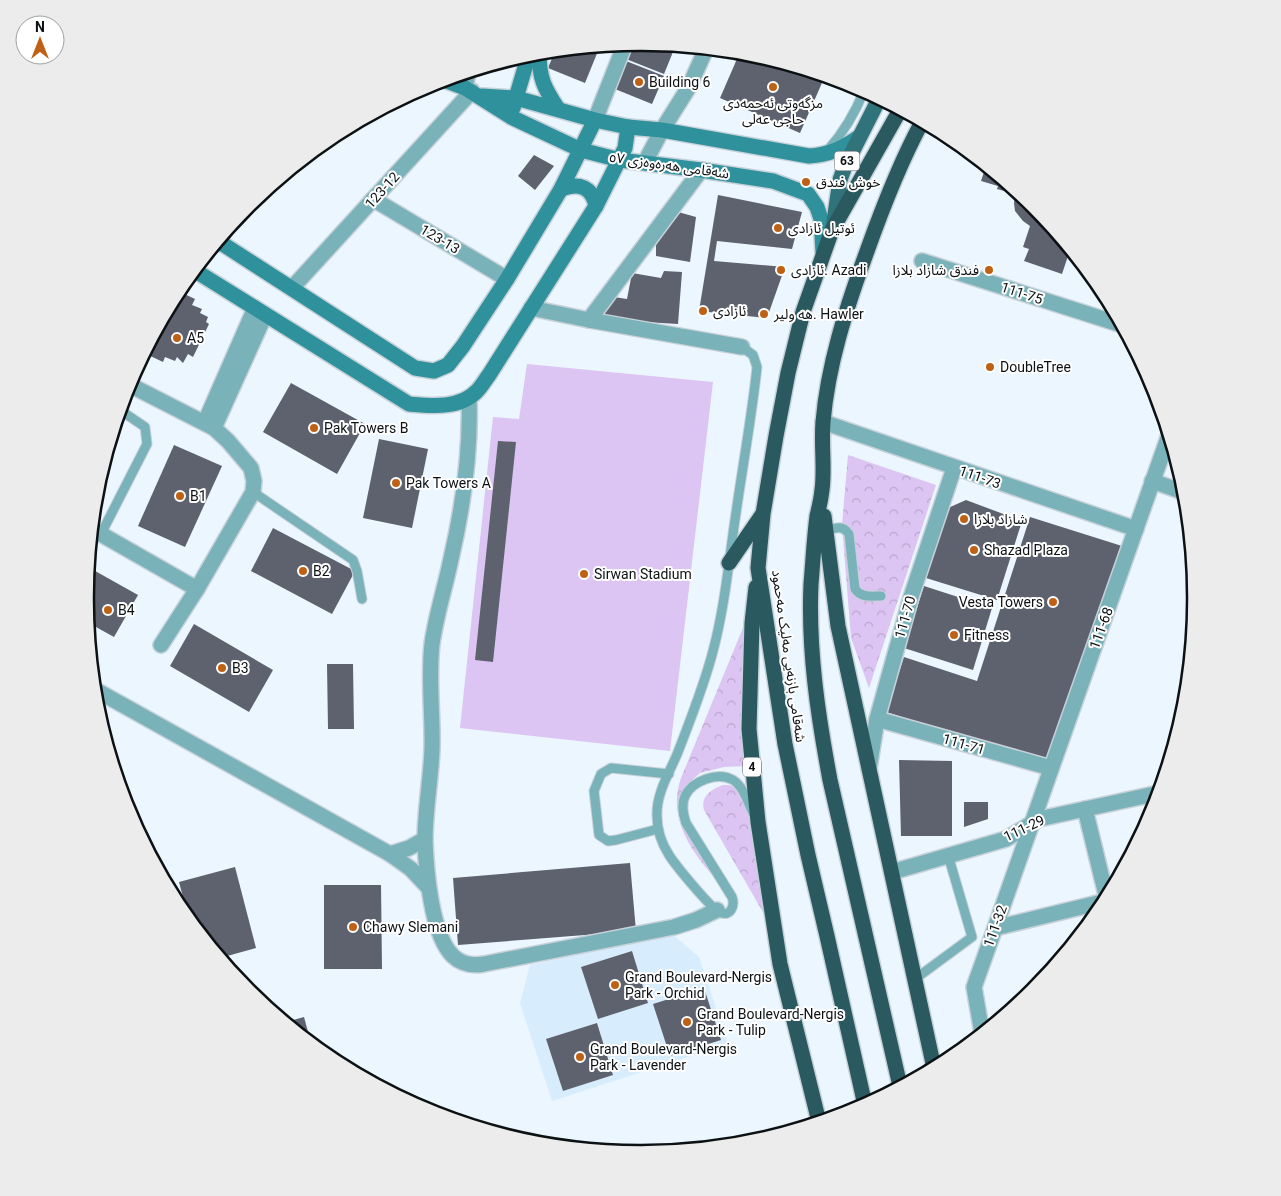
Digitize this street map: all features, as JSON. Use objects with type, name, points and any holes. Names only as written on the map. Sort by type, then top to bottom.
[{"type":"highway","name":"شەقامی بازنەیی مەلیک مەحمود","points":[[863,1097],[808,855],[785,744],[758,568],[763,514],[788,373],[803,312],[832,230],[897,116]]},
{"type":"highway","name":"شەقامی بازنەیی مەلیک مەحمود","points":[[898,1079],[830,780],[818,704],[811,634],[811,586],[814,539],[822,489],[823,422],[834,355],[842,323],[880,214],[899,168],[919,128]]},
{"type":"highway","points":[[822,489],[825,532],[838,626],[932,1060]]},
{"type":"highway","points":[[729,564],[763,514]]},
{"type":"highway","name":"4","points":[[758,568],[752,623],[749,690],[749,729],[758,822],[780,964],[817,1115]]},
{"type":"main road","name":"63","points":[[832,230],[840,180],[845,166],[876,105]]},
{"type":"street","points":[[224,245],[415,368],[434,371],[448,365],[463,346],[507,279],[561,188],[595,120],[622,52]]},
{"type":"street","points":[[645,162],[662,130],[689,87],[703,55]]},
{"type":"street","points":[[539,61],[540,78],[545,90],[558,109]]},
{"type":"street","points":[[511,117],[527,64]]},
{"type":"street","points":[[469,79],[472,92]]},
{"type":"street","name":"شەقامی هەرەوەزی ٥٧","points":[[454,84],[472,92],[511,117],[581,150],[620,160],[773,181],[808,194],[817,207],[821,219],[824,252]]},
{"type":"street","name":"شەقامی هەرەوەزی ٥٧","points":[[472,92],[516,98],[628,127],[662,130],[809,156],[824,155],[841,149],[859,137]]},
{"type":"street","name":"123-12","points":[[292,288],[472,92]]},
{"type":"street","points":[[200,274],[410,404],[440,407],[469,398],[478,391],[489,375],[596,206],[625,148],[628,127]]},
{"type":"street","points":[[589,320],[701,170]]},
{"type":"street","points":[[561,188],[570,185],[580,186],[588,190],[594,197],[596,206]]},
{"type":"street","name":"123-13","points":[[373,199],[507,279]]},
{"type":"street","name":"111-75","points":[[922,261],[1113,323]]},
{"type":"street","points":[[531,308],[742,348]]},
{"type":"street","points":[[210,425],[260,312]]},
{"type":"street","points":[[136,388],[210,425],[228,441],[251,468],[254,481],[252,492],[197,590],[161,645]]},
{"type":"street","points":[[469,398],[469,437],[462,500],[451,560],[434,627],[432,647],[432,748],[425,838],[428,887],[438,926],[448,951],[460,962],[476,965],[674,927],[696,920],[717,910]]},
{"type":"street","name":"111-73","points":[[823,422],[1136,529]]},
{"type":"street","name":"111-68","points":[[1033,821],[1165,445]]},
{"type":"street","name":"111-70","points":[[869,770],[877,719],[910,598],[954,468]]},
{"type":"street","points":[[1152,481],[1177,490]]},
{"type":"street","points":[[97,533],[197,590]]},
{"type":"street","points":[[102,694],[390,854],[411,869],[428,887]]},
{"type":"street","name":"111-71","points":[[877,719],[1051,768]]},
{"type":"street","name":"111-29","points":[[892,872],[1006,838],[1033,821],[1150,795]]},
{"type":"street","points":[[1085,809],[1103,888]]},
{"type":"street","name":"111-32","points":[[981,1026],[974,987],[1033,821]]},
{"type":"street","points":[[390,854],[409,848],[425,838]]},
{"type":"street","points":[[995,928],[1094,903]]},
{"type":"lane","points":[[824,155],[843,134],[861,98]]},
{"type":"lane","points":[[742,348],[753,355],[757,366],[720,621],[708,668],[696,704],[669,774],[659,794],[657,814],[658,829],[669,855],[697,890],[717,910],[723,913],[729,912],[734,907],[733,901],[686,823],[683,814],[683,803],[686,794],[703,780],[716,777],[731,778],[740,786],[758,822]]},
{"type":"lane","points":[[98,529],[147,444],[145,427],[126,414]]},
{"type":"lane","points":[[252,492],[353,560],[362,599]]},
{"type":"lane","points":[[825,532],[838,526],[845,529],[849,534],[855,588],[858,593],[865,596],[881,596]]},
{"type":"lane","points":[[658,829],[608,841],[599,835],[594,791],[601,774],[611,768],[669,774]]},
{"type":"lane","points":[[915,979],[972,936],[948,855]]},
{"type":"shaded area","points":[[672,934],[699,957],[728,1044],[552,1101],[520,1003],[530,965]],"holes":[[[632,951],[648,1003],[598,1019],[581,967]],[[704,988],[721,1040],[671,1056],[654,1004]],[[597,1023],[613,1075],[563,1091],[546,1040]]]},
{"type":"green space","name":"Sirwan Stadium","points":[[527,364],[713,382],[670,751],[460,728],[493,417],[519,419]]},
{"type":"green space","points":[[848,455],[936,485],[869,688],[851,638],[842,525]]},
{"type":"green space","points":[[745,623],[747,766],[724,767],[700,773],[691,781],[688,788],[685,814],[733,898],[689,844],[682,829],[678,813],[677,796],[681,778]]},
{"type":"green space","points":[[723,785],[729,785],[737,789],[747,812],[768,921],[704,810],[703,805],[707,794]]},
{"type":"building","points":[[629,51],[673,52],[664,74],[626,59]]},
{"type":"building","points":[[597,53],[585,83],[548,68],[552,59]]},
{"type":"building","name":"مزگەوتی ئەحمەدی حاجی عەلی","points":[[736,60],[782,70],[822,82],[800,133],[720,98]]},
{"type":"building","name":"Building 6","points":[[626,61],[664,76],[652,104],[615,89]]},
{"type":"building","points":[[534,155],[554,166],[535,190],[518,176]]},
{"type":"building","points":[[984,173],[1006,191],[997,189],[998,186],[981,181]]},
{"type":"building","points":[[718,195],[802,212],[792,249],[717,241],[714,261],[785,267],[767,318],[699,311]]},
{"type":"building","points":[[1014,199],[1068,257],[1062,274],[1024,261],[1029,249],[1023,247],[1030,226],[1015,211]]},
{"type":"building","points":[[678,212],[696,217],[690,262],[656,256],[656,245]]},
{"type":"building","points":[[664,271],[682,272],[678,324],[597,319],[614,297],[627,299],[632,273],[661,278]]},
{"type":"building","name":"A5","points":[[186,295],[195,299],[192,305],[202,309],[200,313],[208,317],[206,322],[209,324],[193,357],[188,354],[183,363],[177,357],[175,361],[165,357],[163,362],[150,356]]},
{"type":"building","name":"Pak Towers B","points":[[291,383],[365,424],[337,474],[263,432]]},
{"type":"building","name":"Pak Towers A","points":[[379,439],[428,449],[412,528],[363,518]]},
{"type":"building","points":[[498,441],[516,442],[493,662],[475,660]]},
{"type":"building","name":"B1","points":[[174,445],[222,466],[185,547],[138,526]]},
{"type":"building","name":"Shazad Plaza","points":[[966,500],[1022,521],[997,600],[926,578],[948,508]]},
{"type":"building","name":"Vesta Towers","points":[[1030,517],[1122,546],[1051,764],[886,712],[904,657],[977,681]]},
{"type":"building","name":"B2","points":[[273,528],[355,571],[332,614],[251,571]]},
{"type":"building","name":"B4","points":[[95,571],[138,595],[114,637],[95,626]]},
{"type":"building","points":[[924,586],[992,608],[973,670],[904,648]]},
{"type":"building","name":"B3","points":[[194,624],[273,670],[249,712],[170,666]]},
{"type":"building","points":[[327,664],[353,664],[354,729],[328,729]]},
{"type":"building","points":[[899,760],[952,761],[952,836],[901,836]]},
{"type":"building","points":[[964,802],[988,802],[988,819],[964,827]]},
{"type":"building","points":[[630,863],[636,931],[458,945],[453,878]]},
{"type":"building","points":[[235,867],[256,948],[227,956],[186,902],[179,882]]},
{"type":"building","name":"Chawy Slemani","points":[[324,885],[381,885],[382,969],[324,969]]},
{"type":"building","name":"Grand Boulevard-Nergis Park - Orchid","points":[[632,951],[648,1003],[598,1019],[581,967]]},
{"type":"building","name":"Grand Boulevard-Nergis Park - Tulip","points":[[704,988],[721,1040],[670,1056],[653,1004]]},
{"type":"building","points":[[304,1017],[308,1032],[308,1032],[293,1020]]},
{"type":"building","name":"Grand Boulevard-Nergis Park - Lavender","points":[[597,1023],[613,1075],[563,1091],[546,1039]]},
{"type":"place","name":"Building 6","points":[[639,82]]},
{"type":"place","name":"مزگەوتی ئەحمەدی حاجی عەلی","points":[[773,87]]},
{"type":"place","name":"خوش فندق","points":[[806,182]]},
{"type":"place","name":"ئوتیل ئازادی","points":[[778,228]]},
{"type":"place","name":"ئازادى. Azadi","points":[[781,270]]},
{"type":"place","name":"فندق شازاد بلازا","points":[[989,270]]},
{"type":"place","name":"ئازادی","points":[[703,311]]},
{"type":"place","name":"هه ولير. Hawler","points":[[764,314]]},
{"type":"place","name":"A5","points":[[177,338]]},
{"type":"place","name":"DoubleTree","points":[[990,367]]},
{"type":"place","name":"Pak Towers B","points":[[314,428]]},
{"type":"place","name":"Pak Towers A","points":[[396,483]]},
{"type":"place","name":"B1","points":[[180,496]]},
{"type":"place","name":"شازاد بلازا","points":[[964,519]]},
{"type":"place","name":"Shazad Plaza","points":[[974,550]]},
{"type":"place","name":"B2","points":[[303,571]]},
{"type":"place","name":"Sirwan Stadium","points":[[584,574]]},
{"type":"place","name":"Vesta Towers","points":[[1053,602]]},
{"type":"place","name":"B4","points":[[108,610]]},
{"type":"place","name":"Fitness","points":[[954,635]]},
{"type":"place","name":"B3","points":[[222,668]]},
{"type":"place","name":"Chawy Slemani","points":[[353,927]]},
{"type":"place","name":"Grand Boulevard-Nergis Park - Orchid","points":[[615,985]]},
{"type":"place","name":"Grand Boulevard-Nergis Park - Tulip","points":[[687,1022]]},
{"type":"place","name":"Grand Boulevard-Nergis Park - Lavender","points":[[580,1057]]}]
